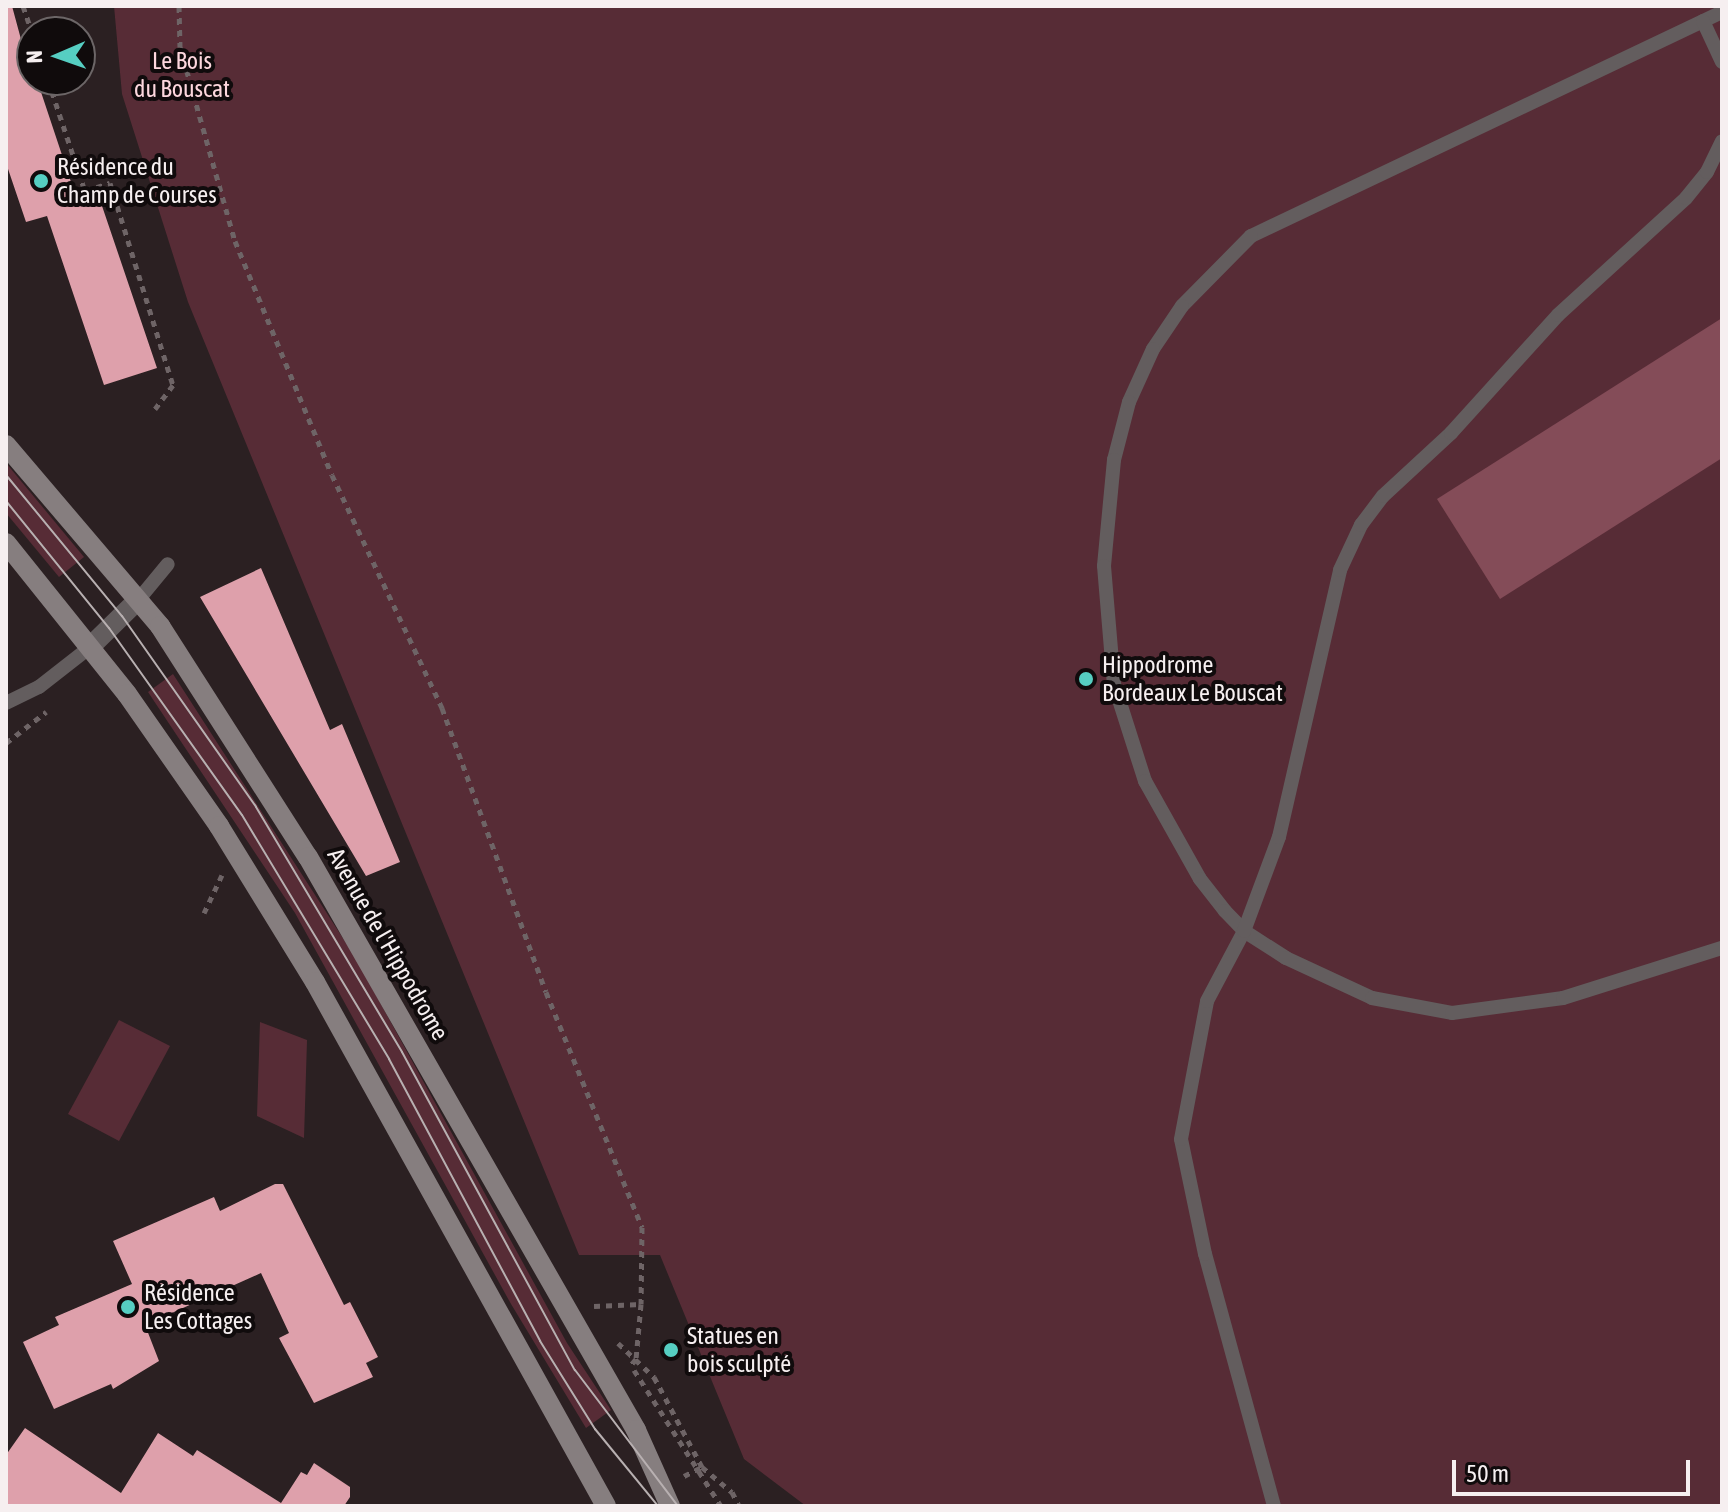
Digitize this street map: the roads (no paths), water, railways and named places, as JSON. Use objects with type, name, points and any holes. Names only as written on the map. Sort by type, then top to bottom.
[{"type":"street","name":"Avenue de l'Hippodrome","points":[[6,445],[139,599],[187,666],[366,955],[642,1441],[670,1506]]},
{"type":"street","points":[[6,543],[90,647],[219,826],[315,982],[606,1506]]},
{"type":"street","points":[[90,647],[139,599]]},
{"type":"lane","points":[[1722,12],[1251,236],[1182,306],[1153,349],[1129,402],[1107,513],[1106,628],[1114,684],[1127,737],[1165,820],[1200,879],[1244,931],[1286,958],[1372,998],[1452,1013],[1502,1010],[1563,998],[1722,948]]},
{"type":"lane","points":[[1703,21],[1722,62]]},
{"type":"lane","points":[[1274,1506],[1205,1254],[1181,1139],[1207,1001],[1244,931],[1279,837],[1340,570],[1361,525],[1399,479],[1451,433],[1558,315],[1686,198],[1707,172],[1722,141]]},
{"type":"lane","points":[[139,599],[168,564]]},
{"type":"lane","points":[[6,703],[39,687],[90,647]]},
{"type":"tram line","points":[[6,475],[122,616],[256,807],[402,1052],[575,1370],[678,1506]]},
{"type":"tram line","points":[[6,501],[109,628],[242,815],[389,1059],[540,1341],[595,1429],[658,1506]]},
{"type":"place","name":"Résidence du Champ de Courses","points":[[41,181]]},
{"type":"place","name":"Hippodrome Bordeaux Le Bouscat","points":[[1086,679]]},
{"type":"place","name":"Résidence Les Cottages","points":[[128,1307]]},
{"type":"place","name":"Statues en bois sculpté","points":[[671,1350]]},
{"type":"park label","name":"Le Bois du Bouscat","points":[[182,75]]}]
